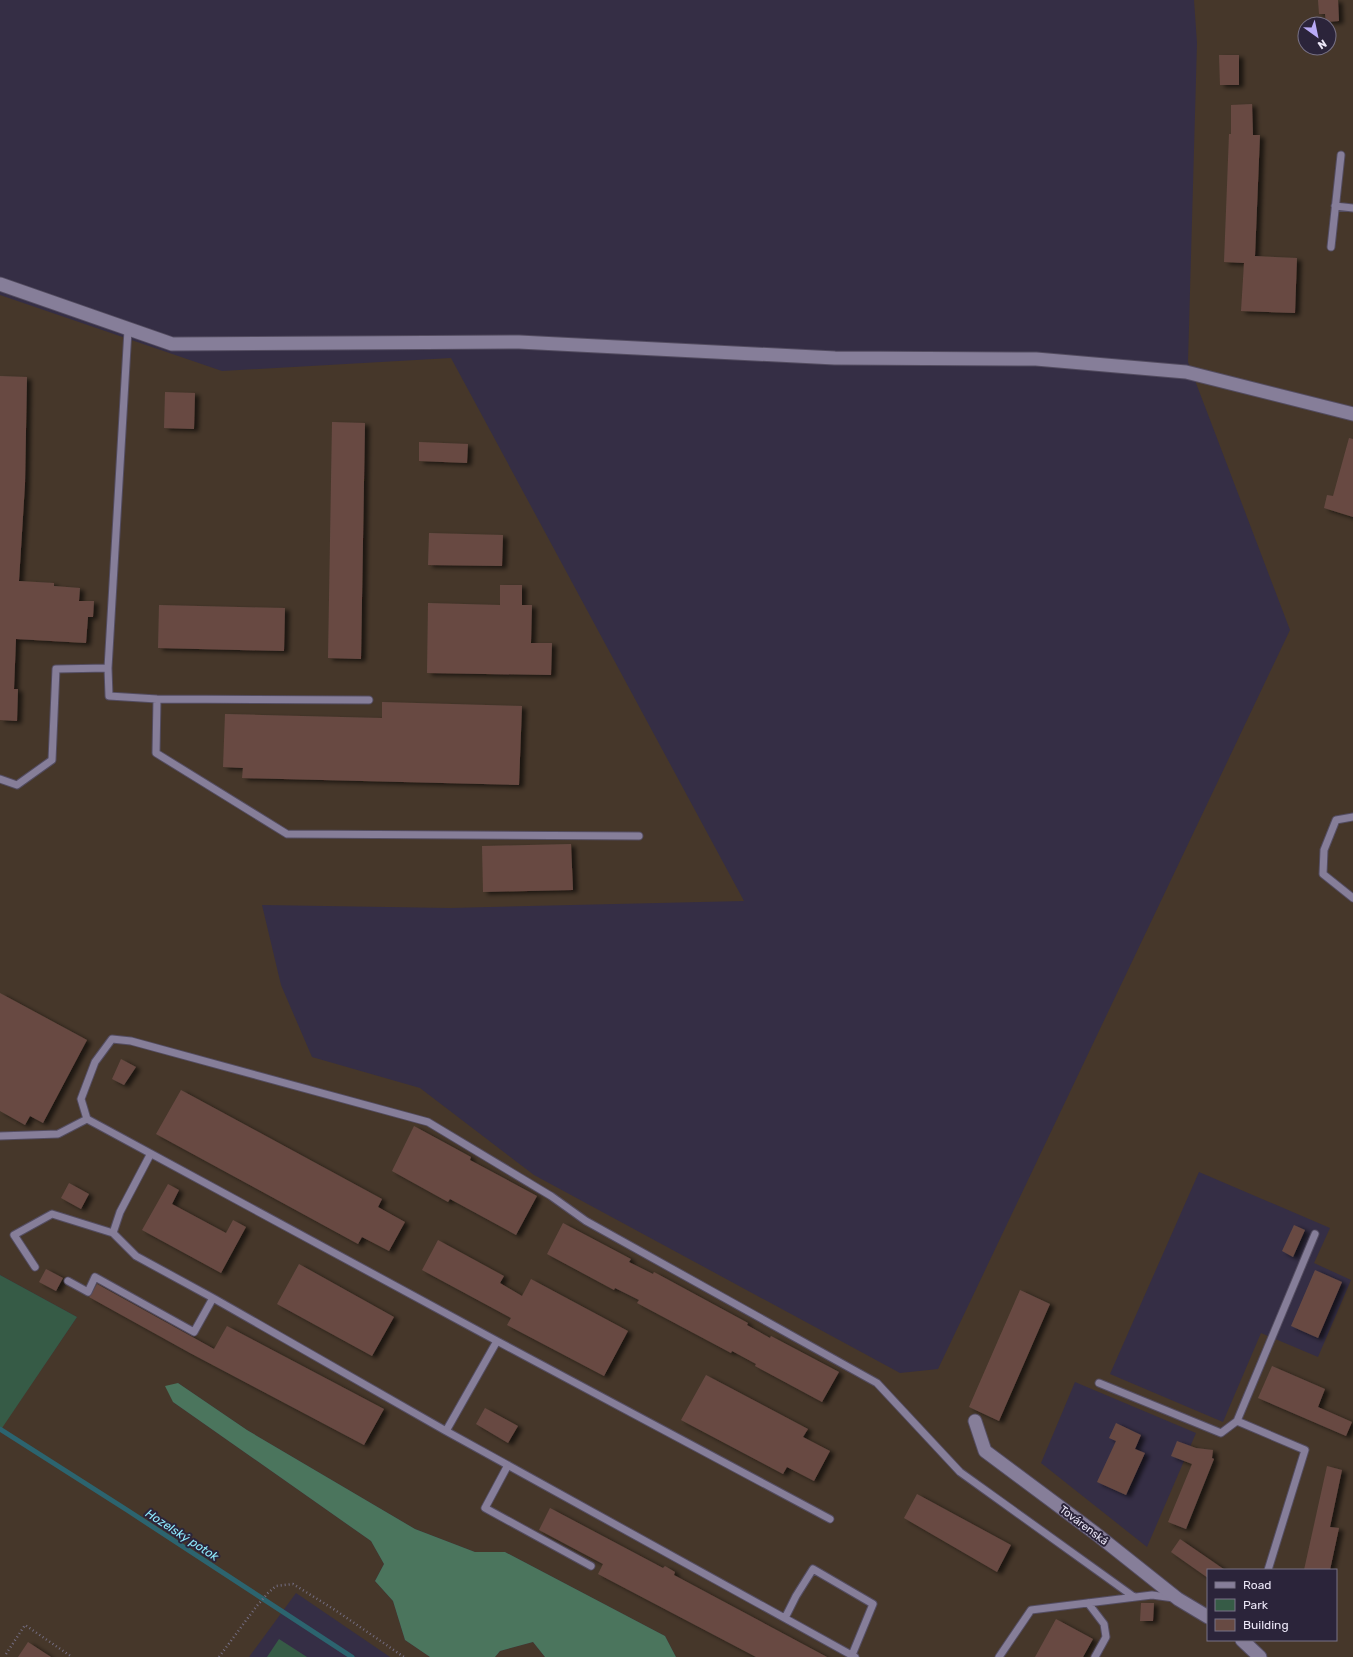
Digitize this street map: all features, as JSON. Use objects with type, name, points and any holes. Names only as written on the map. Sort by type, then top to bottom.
[{"type":"street","points":[[0,284],[128,330],[172,344],[518,342],[835,358],[1036,359],[1186,372],[1351,413]]},
{"type":"street","name":"Továrenská","points":[[975,1421],[985,1451],[1095,1533],[1178,1598],[1207,1617]]},
{"type":"street","points":[[1245,1641],[1260,1657]]},
{"type":"lane","points":[[1331,246],[1341,155]]},
{"type":"lane","points":[[1335,206],[1353,208]]},
{"type":"lane","points":[[128,330],[108,668],[109,696],[157,699],[369,700]]},
{"type":"lane","points":[[0,779],[17,785],[52,760],[56,669],[108,668]]},
{"type":"lane","points":[[157,699],[156,753],[288,834],[639,836]]},
{"type":"lane","points":[[1353,817],[1336,820],[1324,850],[1322,874],[1353,898]]},
{"type":"lane","points":[[830,1519],[178,1168],[150,1155],[88,1120],[80,1099],[95,1062],[112,1039],[139,1043],[428,1122],[551,1196],[586,1220],[877,1383],[960,1472],[1134,1597]]},
{"type":"lane","points":[[0,1136],[58,1134],[88,1120]]},
{"type":"lane","points":[[113,1233],[120,1212],[150,1155]]},
{"type":"lane","points":[[35,1267],[14,1235],[52,1214],[113,1233],[136,1256],[213,1298],[446,1431],[853,1656],[873,1604],[813,1569],[796,1596],[785,1618]]},
{"type":"lane","points":[[1099,1383],[1221,1433],[1237,1421],[1315,1234]]},
{"type":"lane","points":[[68,1281],[88,1292],[95,1277],[194,1332],[213,1298]]},
{"type":"lane","points":[[446,1431],[497,1341]]},
{"type":"lane","points":[[1237,1421],[1306,1450],[1268,1569]]},
{"type":"lane","points":[[508,1465],[485,1508],[591,1566]]},
{"type":"lane","points":[[999,1657],[1031,1610],[1152,1595],[1178,1598]]},
{"type":"lane","points":[[1088,1603],[1104,1624],[1106,1637],[1095,1657]]},
{"type":"path","points":[[219,1657],[268,1593],[276,1586],[293,1584],[335,1610],[404,1657]]},
{"type":"path","points":[[6,1654],[25,1625],[72,1657]]},
{"type":"shaded area","points":[[1194,0],[1353,0],[1353,1657],[676,1657],[665,1636],[505,1552],[475,1552],[415,1529],[247,1430],[178,1383],[173,1402],[371,1541],[384,1564],[375,1581],[393,1601],[405,1640],[430,1657],[390,1657],[296,1593],[249,1657],[0,1657],[0,1430],[77,1317],[0,1275],[0,295],[222,371],[451,358],[744,901],[450,908],[262,905],[281,985],[312,1057],[420,1088],[534,1175],[900,1373],[938,1369],[1290,630],[1188,362],[1197,43]],"holes":[[[1199,1172],[1330,1228],[1314,1263],[1351,1280],[1318,1357],[1261,1333],[1223,1422],[1110,1374]],[[1075,1382],[1196,1433],[1147,1547],[1041,1463]]]},
{"type":"shaded area","points":[[533,1642],[545,1657],[495,1657],[500,1651]]},
{"type":"green space","points":[[0,1275],[77,1317],[0,1431]]},
{"type":"green space","points":[[178,1383],[247,1430],[415,1529],[475,1552],[505,1552],[665,1636],[676,1657],[545,1657],[533,1642],[500,1651],[495,1657],[430,1657],[405,1640],[393,1601],[375,1581],[384,1564],[371,1541],[173,1402],[165,1386]]},
{"type":"green space","points":[[279,1639],[307,1657],[267,1657]]},
{"type":"building","points":[[1318,0],[1338,0],[1339,21],[1337,21],[1337,16],[1325,16],[1325,14],[1319,14]]},
{"type":"building","points":[[1219,55],[1239,55],[1239,85],[1220,85]]},
{"type":"building","points":[[1252,104],[1253,135],[1260,135],[1255,256],[1297,258],[1295,313],[1241,311],[1244,263],[1224,262],[1229,134],[1231,134],[1231,105]]},
{"type":"building","points":[[0,376],[27,377],[25,484],[19,581],[54,583],[54,586],[80,588],[79,601],[94,601],[93,617],[88,617],[86,643],[16,639],[14,689],[18,689],[17,721],[0,720]]},
{"type":"building","points":[[165,392],[195,393],[194,429],[164,428]]},
{"type":"building","points":[[332,422],[365,423],[361,659],[328,658]]},
{"type":"building","points":[[1349,438],[1353,439],[1353,517],[1324,508],[1327,495],[1333,496]]},
{"type":"building","points":[[419,442],[468,444],[467,463],[419,461]]},
{"type":"building","points":[[429,533],[503,535],[502,566],[428,565]]},
{"type":"building","points":[[500,585],[522,585],[522,605],[532,605],[531,643],[552,643],[551,675],[427,673],[428,603],[500,605]]},
{"type":"building","points":[[159,605],[285,608],[284,651],[158,648]]},
{"type":"building","points":[[382,702],[522,706],[519,785],[242,778],[243,768],[223,767],[225,714],[382,718]]},
{"type":"building","points":[[571,844],[573,890],[483,892],[482,846]]},
{"type":"building","points":[[0,993],[87,1040],[43,1123],[30,1116],[25,1125],[0,1111]]},
{"type":"building","points":[[121,1059],[136,1067],[124,1085],[112,1079]]},
{"type":"building","points":[[181,1090],[382,1199],[378,1207],[405,1222],[389,1251],[362,1237],[358,1244],[156,1134]]},
{"type":"building","points":[[414,1126],[471,1157],[470,1160],[537,1196],[516,1235],[450,1199],[448,1202],[392,1171]]},
{"type":"building","points":[[69,1183],[89,1194],[81,1209],[61,1198]]},
{"type":"building","points":[[168,1184],[179,1190],[172,1204],[226,1233],[233,1220],[246,1227],[221,1273],[142,1230]]},
{"type":"building","points":[[563,1223],[631,1259],[629,1262],[653,1274],[654,1272],[748,1323],[747,1325],[770,1338],[771,1336],[839,1372],[822,1402],[755,1366],[756,1364],[732,1351],[731,1353],[637,1303],[639,1300],[615,1288],[614,1290],[547,1254]]},
{"type":"building","points":[[1294,1225],[1305,1230],[1293,1257],[1282,1251]]},
{"type":"building","points":[[438,1240],[504,1276],[500,1283],[522,1296],[531,1279],[628,1331],[604,1376],[507,1325],[511,1318],[422,1270]]},
{"type":"building","points":[[299,1264],[394,1317],[372,1356],[277,1304]]},
{"type":"building","points":[[46,1269],[63,1278],[56,1291],[39,1282]]},
{"type":"building","points":[[1315,1270],[1342,1282],[1318,1338],[1291,1326]]},
{"type":"building","points":[[97,1284],[214,1349],[227,1326],[384,1409],[364,1445],[190,1353],[89,1297]]},
{"type":"building","points":[[1020,1290],[1050,1304],[999,1421],[969,1407]]},
{"type":"building","points":[[1272,1366],[1325,1389],[1318,1407],[1352,1422],[1346,1436],[1258,1398]]},
{"type":"building","points":[[706,1375],[808,1429],[803,1437],[830,1451],[814,1481],[787,1467],[783,1474],[681,1420]]},
{"type":"building","points":[[485,1408],[518,1426],[508,1443],[476,1424]]},
{"type":"building","points":[[1116,1423],[1141,1435],[1135,1449],[1145,1453],[1126,1495],[1097,1482],[1116,1441],[1109,1438]]},
{"type":"building","points":[[1177,1441],[1196,1448],[1213,1450],[1212,1458],[1214,1459],[1186,1529],[1168,1522],[1192,1464],[1171,1456]]},
{"type":"building","points":[[1327,1466],[1342,1470],[1330,1527],[1339,1528],[1330,1569],[1304,1569]]},
{"type":"building","points":[[917,1494],[1011,1545],[997,1572],[904,1518]]},
{"type":"building","points":[[550,1508],[663,1568],[665,1566],[675,1572],[674,1575],[827,1657],[756,1657],[598,1574],[603,1564],[539,1530]]},
{"type":"building","points":[[1180,1539],[1224,1569],[1207,1569],[1207,1577],[1171,1552]]},
{"type":"building","points":[[1141,1603],[1154,1603],[1153,1621],[1140,1621]]},
{"type":"building","points":[[1056,1619],[1093,1639],[1083,1657],[1035,1657]]},
{"type":"building","points":[[28,1642],[51,1657],[18,1657]]},
{"type":"waterway","name":"Hozelský potok","points":[[0,1429],[352,1657]]}]
